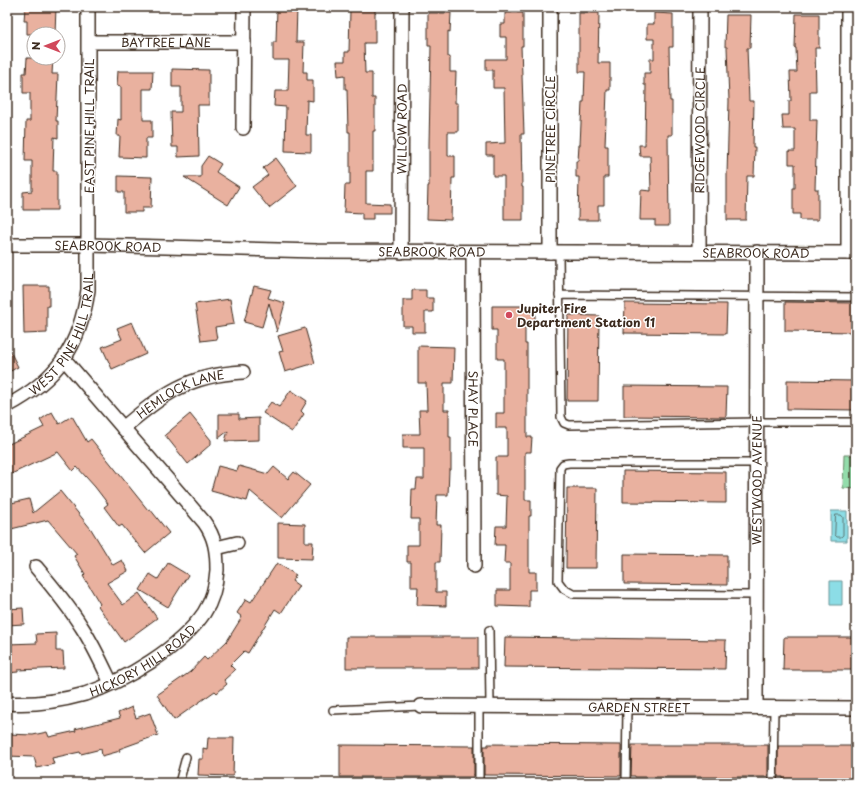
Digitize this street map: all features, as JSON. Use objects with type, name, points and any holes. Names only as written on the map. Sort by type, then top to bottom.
[{"type":"street","name":"EAST PINE HILL TRAIL","points":[[88,7],[89,245]]},
{"type":"street","points":[[243,128],[244,7]]},
{"type":"street","name":"WILLOW ROAD","points":[[401,252],[402,7]]},
{"type":"street","name":"PINETREE CIRCLE","points":[[550,7],[554,252]]},
{"type":"street","name":"RIDGEWOOD CIRCLE","points":[[699,252],[700,7]]},
{"type":"street","points":[[848,7],[852,253]]},
{"type":"street","name":"BAYTREE LANE","points":[[89,42],[244,42]]},
{"type":"street","name":"SEABROOK ROAD","points":[[7,245],[89,245],[243,250],[401,252],[852,253]]},
{"type":"street","name":"WEST PINE HILL TRAIL","points":[[7,406],[39,386],[53,372],[64,359],[80,329],[88,290],[89,245]]},
{"type":"street","name":"SHAY PLACE","points":[[473,252],[474,566]]},
{"type":"street","name":"WESTWOOD AVENUE","points":[[756,707],[757,252]]},
{"type":"street","name":"HICKORY HILL ROAD","points":[[7,704],[38,703],[85,693],[111,683],[144,666],[169,648],[191,628],[208,605],[215,587],[216,548],[214,538],[204,522],[64,359]]},
{"type":"street","name":"HEMLOCK LANE","points":[[123,428],[155,401],[192,381],[212,375],[243,372]]},
{"type":"street","points":[[216,548],[237,543]]},
{"type":"street","points":[[36,567],[60,595],[82,627],[95,649],[111,683]]},
{"type":"street","name":"GARDEN STREET","points":[[422,706],[856,708]]},
{"type":"lane","points":[[554,252],[559,296],[561,417],[564,423],[569,425],[856,422]]},
{"type":"lane","points":[[559,296],[856,297]]},
{"type":"lane","points":[[756,595],[573,594],[564,589],[558,581],[560,468],[563,464],[757,463]]},
{"type":"lane","points":[[479,783],[489,630]]},
{"type":"lane","points":[[333,710],[422,706]]},
{"type":"lane","points":[[626,783],[627,707]]},
{"type":"lane","points":[[773,783],[774,707]]},
{"type":"lane","points":[[179,783],[186,757]]},
{"type":"green space","points":[[844,455],[856,455],[856,489],[843,488]]},
{"type":"water","points":[[831,511],[847,511],[847,541],[831,541]]},
{"type":"water","points":[[830,581],[842,581],[842,605],[830,605]]},
{"type":"building","points":[[25,7],[56,7],[55,26],[27,26],[27,21],[24,21]]},
{"type":"building","points":[[277,7],[297,7],[296,42],[304,42],[303,72],[307,72],[307,80],[313,80],[313,101],[307,100],[306,135],[311,135],[311,152],[285,151],[286,107],[274,106],[275,91],[288,91],[289,60],[273,60],[273,42],[276,42]]},
{"type":"building","points":[[350,10],[375,10],[375,43],[364,43],[365,73],[372,73],[372,98],[375,98],[373,171],[366,171],[366,203],[390,204],[390,213],[373,213],[373,219],[362,219],[362,213],[344,212],[345,185],[350,185],[350,132],[348,132],[347,89],[345,89],[345,75],[338,76],[337,61],[345,61],[345,52],[349,52]]},
{"type":"building","points":[[428,13],[451,13],[450,32],[448,31],[448,57],[450,57],[450,72],[456,72],[455,103],[458,103],[458,132],[448,132],[448,156],[455,156],[455,178],[452,178],[451,220],[427,219],[429,186],[431,46],[428,46]]},
{"type":"building","points":[[505,13],[523,13],[523,46],[521,46],[524,134],[521,134],[523,220],[504,220],[504,176],[493,176],[493,155],[486,155],[486,144],[505,143],[504,88],[493,88],[493,70],[486,70],[486,59],[506,59],[506,37],[500,37],[500,24],[505,24]]},
{"type":"building","points":[[579,13],[599,13],[598,63],[610,63],[610,90],[607,90],[605,146],[608,146],[608,177],[604,177],[604,205],[598,205],[598,220],[578,220],[579,177],[576,177],[576,161],[578,161],[580,145],[585,72],[579,72]]},
{"type":"building","points":[[654,13],[673,14],[673,47],[669,47],[672,135],[668,135],[669,226],[655,226],[655,220],[640,220],[641,190],[651,191],[650,156],[640,156],[639,145],[645,145],[646,85],[644,85],[644,73],[650,73],[650,59],[654,59],[654,39],[647,39],[647,24],[654,24]]},
{"type":"building","points":[[796,14],[819,14],[819,48],[815,48],[816,91],[810,91],[810,120],[817,120],[815,189],[818,189],[818,220],[800,220],[800,214],[793,214],[795,164],[789,164],[789,151],[795,151],[795,129],[783,129],[782,115],[789,115],[789,101],[791,101],[790,72],[797,72],[795,48]]},
{"type":"building","points":[[726,15],[751,15],[750,48],[747,48],[749,101],[754,101],[753,147],[755,147],[754,176],[747,176],[746,220],[727,220],[729,101],[727,47],[725,47]]},
{"type":"building","points":[[26,66],[52,66],[52,74],[58,74],[56,121],[58,121],[58,138],[54,137],[53,171],[57,171],[57,210],[23,210],[23,192],[32,191],[32,161],[25,161],[26,121],[30,121],[30,93],[23,93],[23,73],[26,73]]},
{"type":"building","points":[[172,69],[209,70],[209,105],[198,105],[199,156],[178,157],[178,147],[172,147],[171,112],[181,112],[181,87],[172,87]]},
{"type":"building","points":[[118,71],[153,71],[152,89],[143,89],[143,120],[152,120],[152,138],[146,138],[146,158],[119,157],[120,136],[117,136],[118,119],[121,120],[121,87],[117,86]]},
{"type":"building","points":[[208,156],[221,164],[216,172],[239,187],[228,205],[184,177],[201,177],[201,166]]},
{"type":"building","points":[[276,158],[297,186],[269,208],[252,187],[268,175],[263,168]]},
{"type":"building","points":[[118,176],[152,177],[151,208],[142,208],[142,212],[124,212],[124,192],[118,192]]},
{"type":"building","points":[[23,286],[49,286],[47,333],[24,334]]},
{"type":"building","points":[[254,286],[271,290],[268,298],[285,303],[277,332],[269,303],[262,327],[244,322]]},
{"type":"building","points":[[412,290],[426,290],[426,298],[433,298],[433,312],[425,312],[425,332],[412,332],[412,326],[403,326],[403,300],[412,300]]},
{"type":"building","points":[[230,299],[234,324],[215,327],[217,339],[201,341],[195,304]]},
{"type":"building","points":[[785,302],[856,303],[856,332],[785,331]]},
{"type":"building","points":[[625,303],[727,304],[726,334],[624,333]]},
{"type":"building","points":[[492,306],[535,306],[535,324],[525,324],[525,344],[527,344],[527,437],[532,437],[531,452],[525,452],[525,500],[531,500],[531,516],[529,516],[529,572],[536,572],[536,590],[529,590],[529,607],[497,606],[497,590],[510,590],[510,563],[504,563],[505,545],[495,545],[496,526],[506,526],[507,496],[496,495],[496,457],[507,457],[507,428],[496,428],[496,413],[504,413],[504,359],[497,359],[497,330],[492,330]]},
{"type":"building","points":[[568,315],[599,316],[598,401],[567,401]]},
{"type":"building","points":[[132,322],[146,354],[112,369],[102,347],[122,339],[117,328]]},
{"type":"building","points":[[305,328],[315,363],[285,372],[279,352],[283,351],[278,336]]},
{"type":"building","points":[[7,345],[18,367],[7,373]]},
{"type":"building","points":[[418,346],[454,347],[453,383],[444,383],[444,410],[449,410],[451,470],[449,470],[448,495],[437,495],[436,525],[441,525],[440,562],[436,562],[436,592],[446,592],[446,606],[417,605],[418,587],[411,587],[411,562],[407,562],[407,545],[419,545],[419,519],[411,519],[412,489],[416,489],[417,479],[424,479],[424,448],[403,448],[403,434],[420,434],[419,410],[427,410],[426,383],[418,383]]},
{"type":"building","points":[[787,380],[856,381],[856,410],[787,409]]},
{"type":"building","points":[[624,386],[727,387],[726,417],[624,416]]},
{"type":"building","points":[[291,390],[307,401],[301,411],[304,414],[292,432],[263,413],[271,402],[279,407]]},
{"type":"building","points":[[52,412],[59,424],[72,416],[87,442],[91,439],[148,510],[150,509],[169,533],[145,553],[122,525],[119,527],[104,507],[108,504],[95,487],[77,467],[73,471],[58,452],[7,476],[7,445],[44,427],[40,420]]},
{"type":"building","points":[[190,414],[211,440],[211,444],[188,464],[165,435]]},
{"type":"building","points":[[219,414],[239,414],[239,419],[259,418],[259,440],[225,441],[228,431],[219,438]]},
{"type":"building","points":[[218,466],[237,471],[239,466],[268,474],[274,467],[288,479],[294,472],[310,485],[282,518],[250,491],[247,501],[211,491]]},
{"type":"building","points":[[623,471],[726,472],[726,503],[623,502]]},
{"type":"building","points":[[567,488],[597,488],[596,568],[566,568]]},
{"type":"building","points":[[60,491],[91,529],[113,565],[122,560],[128,571],[107,583],[123,605],[139,593],[157,618],[124,642],[98,606],[100,604],[83,576],[85,574],[74,556],[77,554],[48,520],[7,530],[7,504],[29,499],[33,513]]},
{"type":"building","points":[[278,523],[305,524],[305,542],[313,542],[312,559],[278,558]]},
{"type":"building","points":[[624,554],[727,555],[727,585],[624,584]]},
{"type":"building","points":[[168,563],[188,575],[168,607],[140,590],[150,574],[158,579]]},
{"type":"building","points":[[277,563],[296,575],[292,581],[299,586],[281,613],[275,609],[248,653],[244,651],[230,665],[235,670],[224,680],[227,684],[217,693],[215,691],[174,720],[157,695],[190,672],[204,657],[207,660],[227,641],[242,617],[237,613],[246,599],[251,602]]},
{"type":"building","points":[[23,608],[24,624],[7,625],[7,609]]},
{"type":"building","points":[[56,633],[56,651],[63,651],[64,668],[18,670],[18,672],[7,673],[7,644],[37,643],[36,634]]},
{"type":"building","points":[[346,637],[478,637],[478,668],[346,668]]},
{"type":"building","points":[[505,637],[726,640],[725,669],[504,667]]},
{"type":"building","points":[[784,637],[856,637],[856,670],[783,670]]},
{"type":"building","points":[[132,707],[136,718],[150,713],[158,735],[119,749],[120,751],[102,756],[101,749],[81,754],[80,752],[52,758],[54,764],[37,768],[34,757],[7,756],[7,734],[33,735],[47,732],[49,737],[120,718],[118,713]]},
{"type":"building","points":[[208,738],[234,738],[233,776],[198,775],[199,759],[203,759],[203,748],[207,749]]},
{"type":"building","points":[[488,744],[621,745],[621,776],[484,775],[484,746],[488,746]]},
{"type":"building","points":[[340,745],[474,746],[474,775],[473,777],[340,777]]},
{"type":"building","points":[[632,745],[768,745],[768,777],[635,777],[631,776]]},
{"type":"building","points":[[778,746],[856,746],[856,780],[783,779],[783,777],[778,777]]},
{"type":"place","name":"Jupiter Fire Department Station 11","points":[[509,315]]}]
